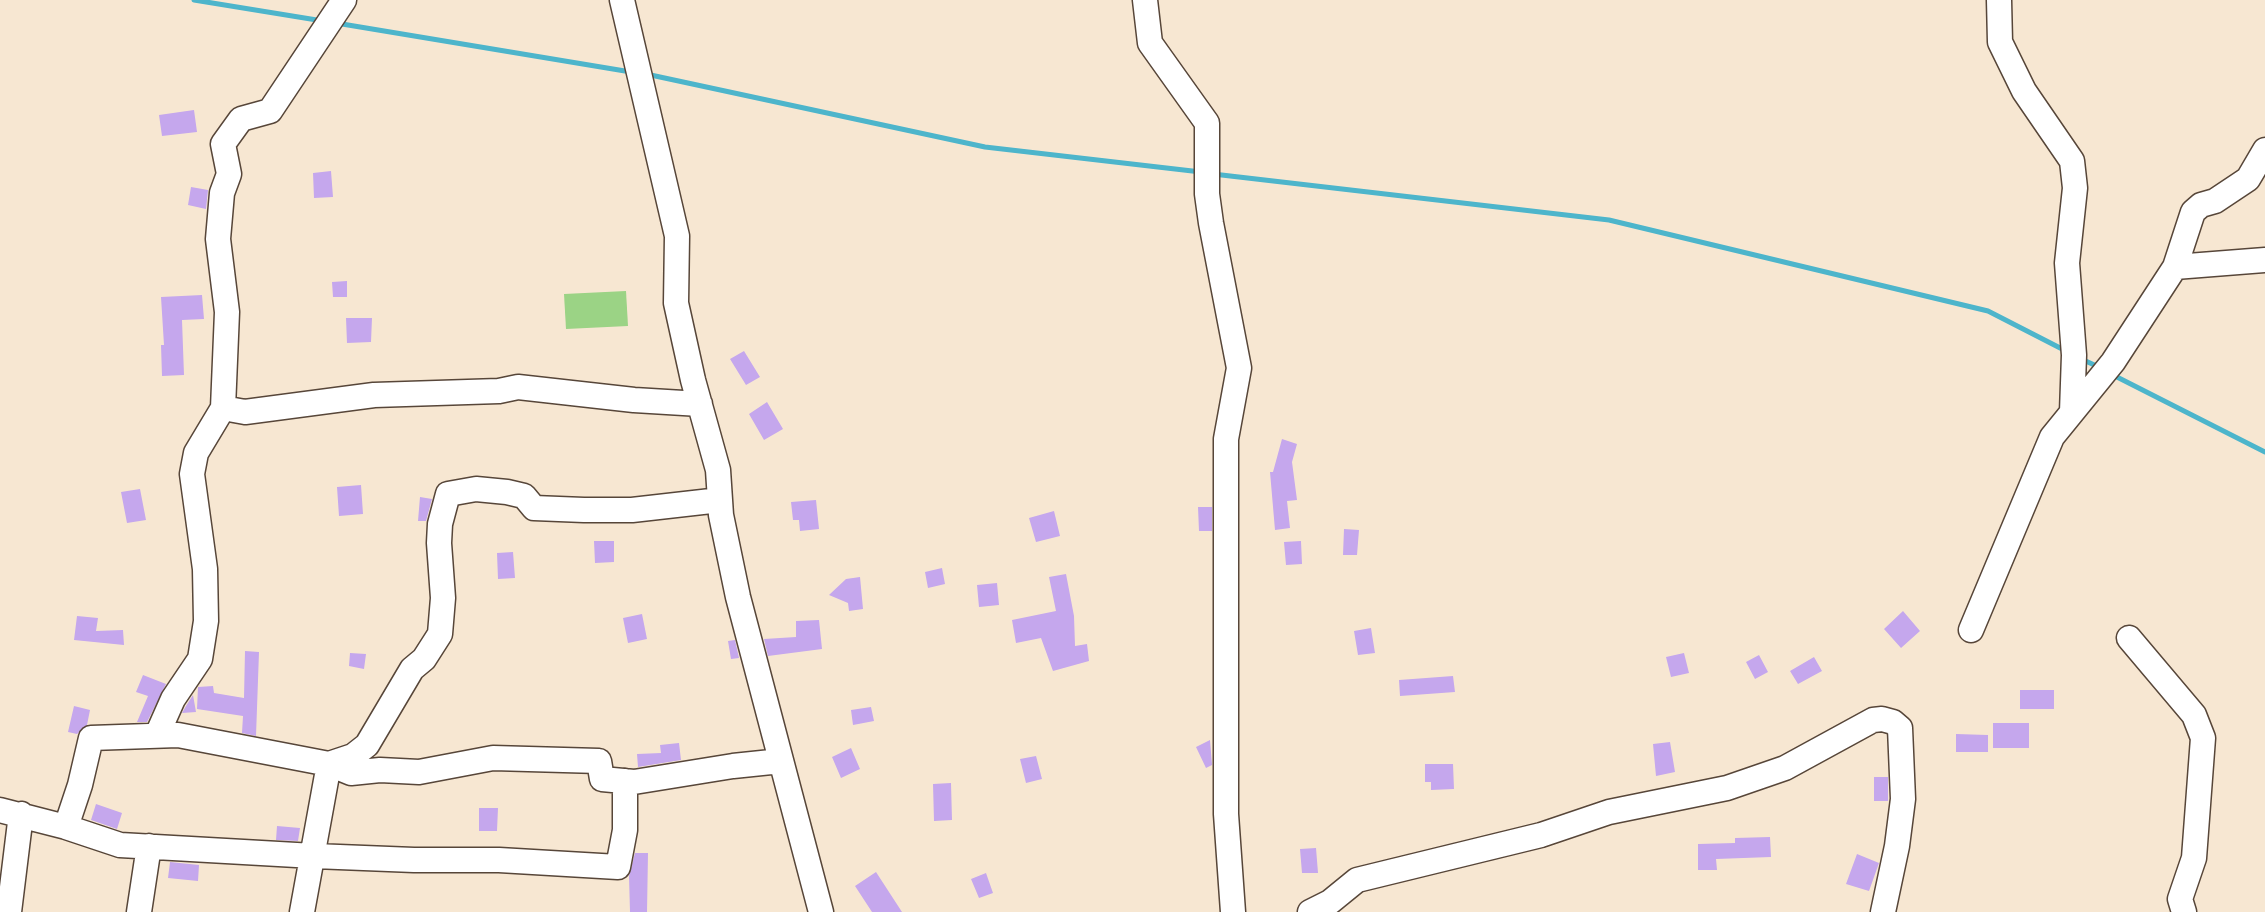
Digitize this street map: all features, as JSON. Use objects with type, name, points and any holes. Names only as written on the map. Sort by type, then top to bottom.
[{"type":"street","points":[[157,735],[173,699],[200,659],[206,621],[205,569],[192,474],[196,453],[223,408],[227,312],[218,239],[222,193],[229,174],[223,144],[241,119],[270,111],[344,0]]},
{"type":"street","points":[[622,0],[677,236],[676,303],[718,470],[720,500],[738,597],[821,912]]},
{"type":"street","points":[[1145,0],[1150,42],[1206,123],[1211,222],[1239,369],[1226,439],[1226,814],[1233,912]]},
{"type":"street","points":[[1999,0],[2000,42],[2024,91],[2072,161],[2075,188],[2067,264],[2074,355],[2072,412]]},
{"type":"street","points":[[1971,630],[2052,437],[2113,362],[2175,267],[2193,212],[2201,205],[2215,201],[2248,179],[2265,150]]},
{"type":"street","points":[[2175,267],[2265,260]]},
{"type":"street","points":[[223,408],[245,412],[374,394],[499,391],[518,387],[634,400],[700,404]]},
{"type":"street","points":[[329,764],[353,756],[367,745],[412,669],[424,659],[440,634],[443,598],[439,534],[448,494],[476,489],[507,492],[524,496],[534,508],[584,510],[632,510],[720,500]]},
{"type":"street","points":[[2129,638],[2193,715],[2203,738],[2194,858],[2180,898],[2184,912]]},
{"type":"street","points":[[1310,912],[1330,902],[1357,880],[1541,835],[1609,812],[1727,788],[1775,772],[1873,720],[1882,719],[1893,722],[1900,728],[1903,799],[1898,846],[1883,912]]},
{"type":"street","points":[[66,827],[80,785],[91,738],[178,735],[329,764],[351,773],[380,770],[419,772],[493,758],[599,761],[602,779],[626,782],[782,761]]},
{"type":"street","points":[[302,912],[329,764]]},
{"type":"street","points":[[9,912],[11,812],[120,845],[314,856],[414,860],[499,860],[618,867],[625,830],[626,782]]},
{"type":"street","points":[[139,912],[149,846]]},
{"type":"green space","points":[[626,291],[628,326],[566,329],[564,294]]},
{"type":"building","points":[[194,110],[197,132],[162,136],[159,115]]},
{"type":"building","points":[[331,171],[333,197],[314,198],[313,173]]},
{"type":"building","points":[[191,187],[208,190],[206,209],[188,205]]},
{"type":"building","points":[[347,281],[347,297],[333,297],[332,282]]},
{"type":"building","points":[[202,295],[204,319],[182,320],[184,375],[162,376],[161,345],[164,345],[161,297]]},
{"type":"building","points":[[346,318],[372,318],[371,342],[347,343]]},
{"type":"building","points":[[744,351],[760,377],[746,385],[730,359]]},
{"type":"building","points":[[767,402],[783,429],[764,440],[749,414]]},
{"type":"building","points":[[1282,439],[1297,444],[1292,462],[1297,500],[1287,501],[1290,528],[1275,530],[1270,472],[1273,472]]},
{"type":"building","points":[[361,485],[363,514],[339,516],[337,487]]},
{"type":"building","points":[[140,489],[146,520],[127,523],[121,492]]},
{"type":"building","points":[[420,497],[432,499],[426,521],[418,521]]},
{"type":"building","points":[[816,500],[819,529],[800,531],[799,520],[793,520],[791,502]]},
{"type":"building","points":[[1198,507],[1212,507],[1212,531],[1199,531]]},
{"type":"building","points":[[1054,511],[1060,536],[1036,542],[1029,518]]},
{"type":"building","points":[[1344,529],[1359,530],[1357,555],[1343,555]]},
{"type":"building","points":[[594,541],[614,541],[614,562],[595,563]]},
{"type":"building","points":[[1301,541],[1302,564],[1286,565],[1284,542]]},
{"type":"building","points":[[513,552],[515,578],[498,579],[497,553]]},
{"type":"building","points":[[942,568],[945,584],[928,588],[925,572]]},
{"type":"building","points":[[1066,574],[1074,616],[1075,646],[1087,644],[1089,661],[1053,671],[1041,638],[1016,643],[1012,620],[1056,611],[1049,577]]},
{"type":"building","points":[[860,577],[863,609],[849,611],[848,603],[829,595],[846,579]]},
{"type":"building","points":[[997,583],[999,605],[979,607],[977,585]]},
{"type":"building","points":[[1903,611],[1920,631],[1901,648],[1884,629]]},
{"type":"building","points":[[642,614],[647,639],[628,643],[623,618]]},
{"type":"building","points":[[77,616],[98,618],[96,631],[123,630],[124,645],[74,640]]},
{"type":"building","points":[[819,620],[822,649],[768,656],[764,639],[796,637],[796,621]]},
{"type":"building","points":[[1371,628],[1375,653],[1358,655],[1354,631]]},
{"type":"building","points":[[735,640],[739,658],[731,659],[728,641]]},
{"type":"building","points":[[245,651],[259,652],[256,736],[242,733],[243,716],[197,709],[198,687],[213,686],[214,693],[244,698]]},
{"type":"building","points":[[350,653],[366,654],[364,669],[349,666]]},
{"type":"building","points":[[1684,653],[1689,673],[1671,677],[1666,657]]},
{"type":"building","points":[[1759,655],[1768,672],[1755,679],[1746,662]]},
{"type":"building","points":[[1814,657],[1822,671],[1798,684],[1790,671]]},
{"type":"building","points":[[143,675],[166,684],[147,722],[137,722],[148,696],[136,692]]},
{"type":"building","points":[[1453,676],[1455,692],[1400,696],[1399,680]]},
{"type":"building","points":[[2020,690],[2054,690],[2054,709],[2020,709]]},
{"type":"building","points":[[193,695],[196,712],[182,713],[186,706]]},
{"type":"building","points":[[74,706],[90,710],[87,725],[77,734],[68,732]]},
{"type":"building","points":[[871,707],[874,721],[853,725],[851,710]]},
{"type":"building","points":[[1993,723],[2029,723],[2029,748],[1993,748]]},
{"type":"building","points":[[1956,734],[1988,735],[1988,752],[1956,752]]},
{"type":"building","points":[[1210,740],[1212,765],[1206,768],[1196,747]]},
{"type":"building","points":[[1670,742],[1675,772],[1656,776],[1653,744]]},
{"type":"building","points":[[679,743],[681,760],[638,767],[637,754],[661,753],[660,745]]},
{"type":"building","points":[[851,748],[860,769],[841,778],[832,757]]},
{"type":"building","points":[[1036,756],[1042,779],[1026,783],[1020,759]]},
{"type":"building","points":[[1425,764],[1453,764],[1454,789],[1431,790],[1431,782],[1425,782]]},
{"type":"building","points":[[1874,777],[1888,777],[1888,801],[1874,801]]},
{"type":"building","points":[[951,783],[952,820],[934,821],[933,784]]},
{"type":"building","points":[[96,804],[122,813],[117,829],[91,820]]},
{"type":"building","points":[[479,808],[498,808],[497,831],[479,831]]},
{"type":"building","points":[[277,826],[300,828],[298,841],[276,840]]},
{"type":"building","points":[[1770,837],[1771,857],[1716,859],[1717,870],[1698,870],[1698,844],[1735,843],[1735,838]]},
{"type":"building","points":[[1316,848],[1318,873],[1302,873],[1300,849]]},
{"type":"building","points":[[635,853],[648,853],[647,912],[630,912],[629,876]]},
{"type":"building","points":[[1857,854],[1879,863],[1869,891],[1846,884]]},
{"type":"building","points":[[170,862],[199,865],[198,881],[168,878]]},
{"type":"building","points":[[876,872],[902,912],[872,912],[855,886]]},
{"type":"building","points":[[986,873],[993,893],[979,898],[971,879]]},
{"type":"waterway","points":[[194,0],[323,21]]},
{"type":"waterway","points":[[336,23],[631,72]]},
{"type":"waterway","points":[[646,74],[985,147],[1201,172]]},
{"type":"waterway","points":[[1213,174],[1609,220],[1988,311],[2066,351]]},
{"type":"waterway","points":[[2079,358],[2101,368]]},
{"type":"waterway","points":[[2111,374],[2265,452]]}]
